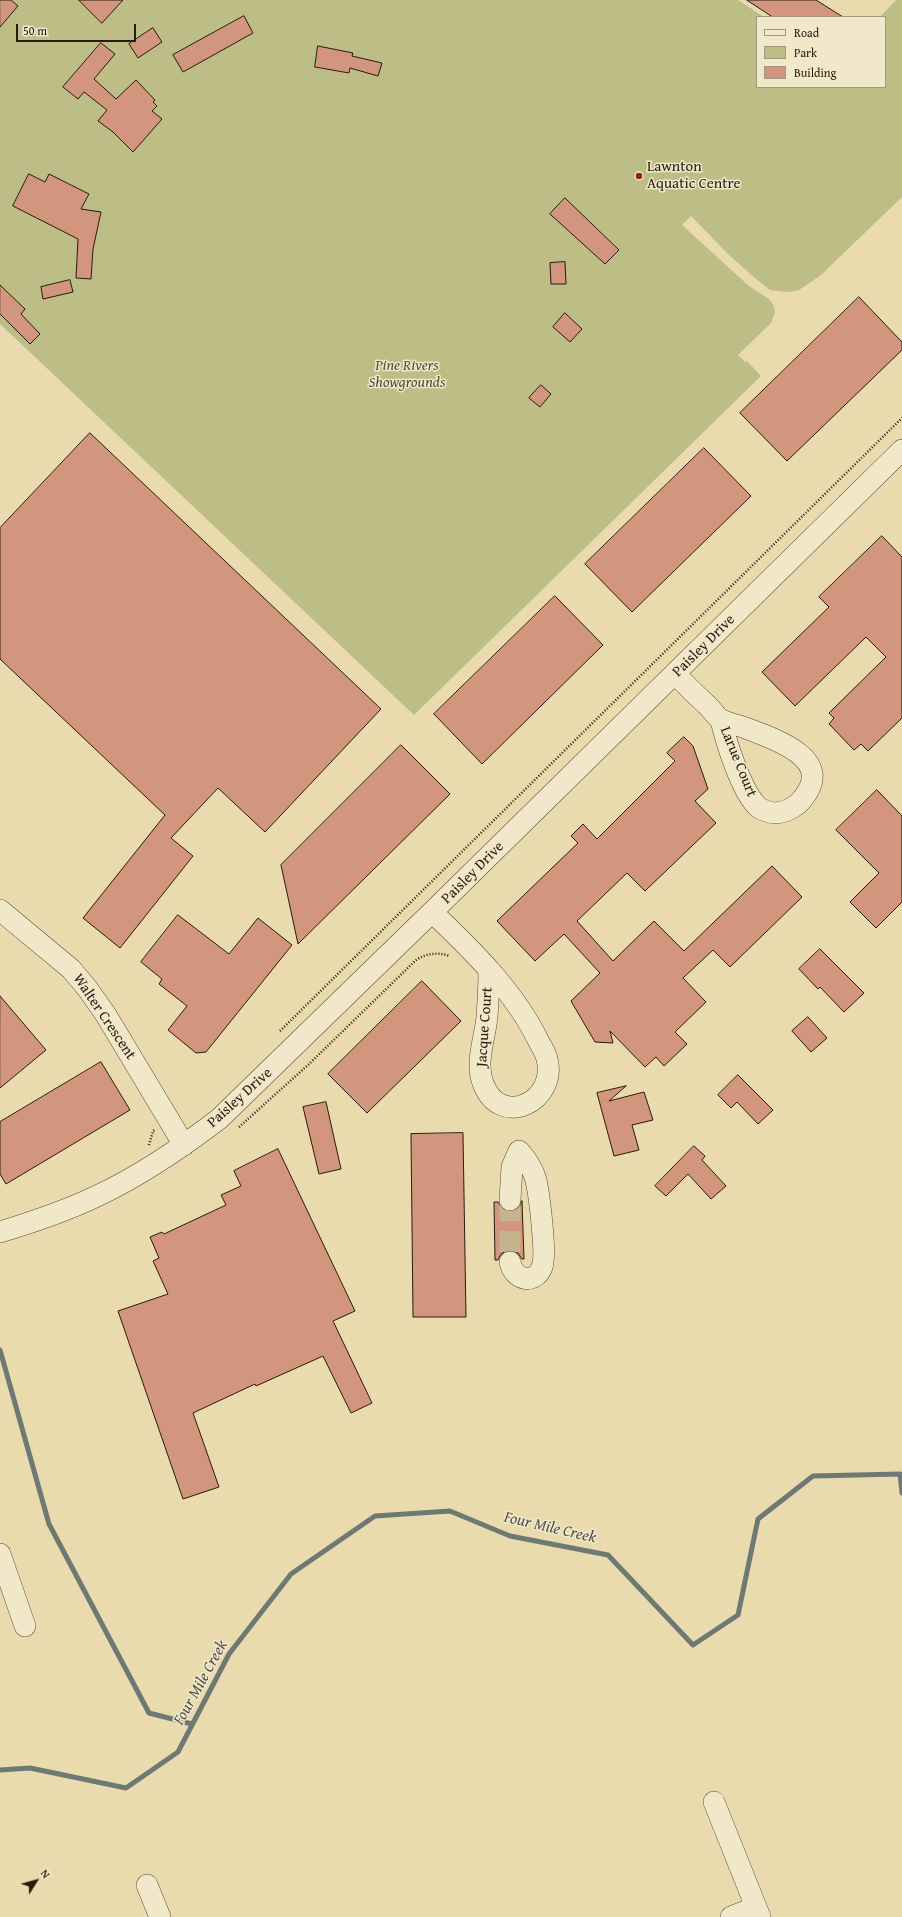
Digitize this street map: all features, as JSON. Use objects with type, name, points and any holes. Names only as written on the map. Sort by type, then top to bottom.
[{"type":"street","name":"Paisley Drive","points":[[0,1232],[57,1213],[98,1195],[184,1145],[219,1120],[902,450]]},
{"type":"street","name":"Larue Court","points":[[675,674],[721,720],[787,746],[807,760],[813,778],[811,787],[796,805],[786,811],[775,813],[764,811],[757,806],[740,776],[726,742],[721,720]]},
{"type":"street","name":"Walter Crescent","points":[[0,910],[71,969],[87,988],[106,1015],[184,1145]]},
{"type":"street","name":"Jacque Court","points":[[432,912],[506,989],[533,1030],[547,1059],[548,1076],[544,1089],[534,1100],[522,1106],[509,1107],[499,1105],[490,1095],[483,1083],[481,1047],[487,1019],[489,972]]},
{"type":"street","points":[[510,1200],[512,1167],[519,1151],[531,1167],[536,1178],[540,1201],[544,1262],[538,1273],[527,1279],[520,1278],[515,1274],[510,1262]]},
{"type":"street","points":[[0,1554],[25,1626]]},
{"type":"street","points":[[714,1802],[758,1912],[731,1917]]},
{"type":"street","points":[[147,1884],[160,1917]]},
{"type":"path","points":[[280,1031],[902,418]]},
{"type":"path","points":[[235,1131],[294,1079],[415,961],[423,956],[436,953],[443,954],[456,960]]},
{"type":"path","points":[[145,1148],[149,1146],[153,1132],[170,1120]]},
{"type":"green space","name":"Pine Rivers Showgrounds","points":[[0,0],[738,0],[762,16],[756,16],[756,88],[886,88],[886,16],[881,16],[896,0],[902,0],[902,197],[821,275],[799,290],[789,292],[770,290],[730,256],[691,216],[682,225],[749,286],[769,299],[774,306],[775,312],[771,323],[738,355],[745,362],[747,361],[761,376],[414,715],[0,324]]},
{"type":"building","points":[[0,0],[11,0],[18,6],[0,27]]},
{"type":"building","points":[[79,0],[123,0],[102,23]]},
{"type":"building","points":[[747,0],[816,0],[841,16],[771,16]]},
{"type":"building","points":[[244,16],[253,33],[183,72],[173,55]]},
{"type":"building","points":[[153,28],[162,42],[138,58],[129,44]]},
{"type":"building","points":[[101,43],[115,54],[94,79],[116,99],[136,80],[155,100],[153,102],[157,106],[152,111],[162,119],[133,152],[113,132],[98,121],[107,110],[84,92],[78,99],[63,87]]},
{"type":"building","points":[[318,46],[353,53],[352,56],[382,63],[378,76],[350,68],[349,73],[315,67]]},
{"type":"building","points":[[29,174],[45,182],[49,174],[89,194],[81,209],[101,212],[93,249],[91,279],[76,278],[78,239],[13,206]]},
{"type":"building","points":[[565,198],[619,250],[605,264],[550,214]]},
{"type":"building","points":[[565,262],[566,284],[551,284],[550,263]]},
{"type":"building","points":[[70,280],[73,292],[43,299],[41,287]]},
{"type":"building","points":[[0,285],[25,309],[21,314],[40,334],[30,344],[0,314]]},
{"type":"building","points":[[859,297],[902,342],[902,350],[787,461],[740,413]]},
{"type":"building","points":[[565,313],[582,329],[570,342],[553,327]]},
{"type":"building","points":[[541,385],[551,394],[540,407],[529,398]]},
{"type":"building","points":[[90,433],[381,709],[265,832],[218,788],[171,838],[193,856],[120,948],[83,918],[165,815],[0,659],[0,528]]},
{"type":"building","points":[[704,448],[751,496],[632,612],[585,564]]},
{"type":"building","points":[[882,536],[902,557],[902,718],[868,751],[861,744],[854,750],[829,724],[834,718],[829,713],[886,657],[866,637],[795,706],[762,672],[829,607],[819,597]]},
{"type":"building","points":[[555,596],[603,645],[482,764],[434,714]]},
{"type":"building","points":[[684,737],[693,746],[708,789],[695,801],[716,823],[645,891],[627,873],[577,921],[613,961],[654,921],[684,951],[772,866],[802,897],[730,967],[713,950],[683,978],[706,1002],[675,1032],[687,1044],[664,1066],[656,1057],[645,1067],[610,1031],[613,1043],[595,1042],[571,1001],[600,973],[564,934],[535,961],[497,921],[578,843],[571,836],[583,824],[597,839],[675,761],[667,753]]},
{"type":"building","points":[[401,745],[450,794],[298,944],[281,865]]},
{"type":"building","points":[[877,790],[902,816],[902,902],[876,928],[850,902],[879,873],[836,830]]},
{"type":"building","points":[[178,915],[229,954],[258,918],[292,945],[206,1052],[196,1053],[168,1030],[187,1006],[159,984],[162,979],[141,962]]},
{"type":"building","points":[[820,949],[864,993],[844,1012],[820,987],[818,989],[799,969]]},
{"type":"building","points":[[422,981],[461,1021],[367,1113],[328,1074]]},
{"type":"building","points":[[0,996],[46,1050],[0,1088]]},
{"type":"building","points":[[808,1017],[827,1038],[811,1052],[792,1031]]},
{"type":"building","points":[[101,1062],[130,1110],[6,1184],[0,1174],[0,1122]]},
{"type":"building","points":[[738,1075],[773,1110],[758,1124],[737,1102],[731,1108],[718,1095]]},
{"type":"building","points":[[626,1086],[609,1101],[644,1092],[653,1120],[632,1125],[639,1150],[614,1156],[597,1093]]},
{"type":"building","points":[[326,1102],[341,1169],[319,1174],[303,1107]]},
{"type":"building","points":[[463,1133],[466,1317],[413,1317],[411,1134]]},
{"type":"building","points":[[694,1146],[705,1156],[702,1160],[726,1186],[711,1199],[688,1174],[666,1196],[655,1186]]},
{"type":"building","points":[[278,1149],[355,1311],[333,1321],[372,1403],[351,1413],[323,1356],[256,1386],[255,1384],[193,1413],[219,1487],[183,1499],[118,1311],[168,1294],[153,1261],[159,1258],[150,1237],[162,1232],[164,1234],[226,1205],[221,1195],[241,1186],[234,1171]]},
{"type":"building","points":[[522,1201],[524,1259],[512,1250],[506,1251],[501,1254],[498,1260],[495,1260],[494,1202],[498,1202],[503,1210],[510,1212],[516,1211]]},
{"type":"waterway","points":[[0,1350],[49,1524],[149,1713],[192,1724]]},
{"type":"waterway","name":"Four Mile Creek","points":[[0,1770],[30,1768],[126,1788],[178,1752],[229,1654],[291,1574],[375,1516],[450,1511],[510,1536],[608,1555],[693,1645],[738,1615],[758,1519],[813,1476],[900,1474],[902,1493]]},
{"type":"tunnel","points":[[510,1200],[510,1262]]},
{"type":"place","name":"Lawnton Aquatic Centre","points":[[639,176]]}]
